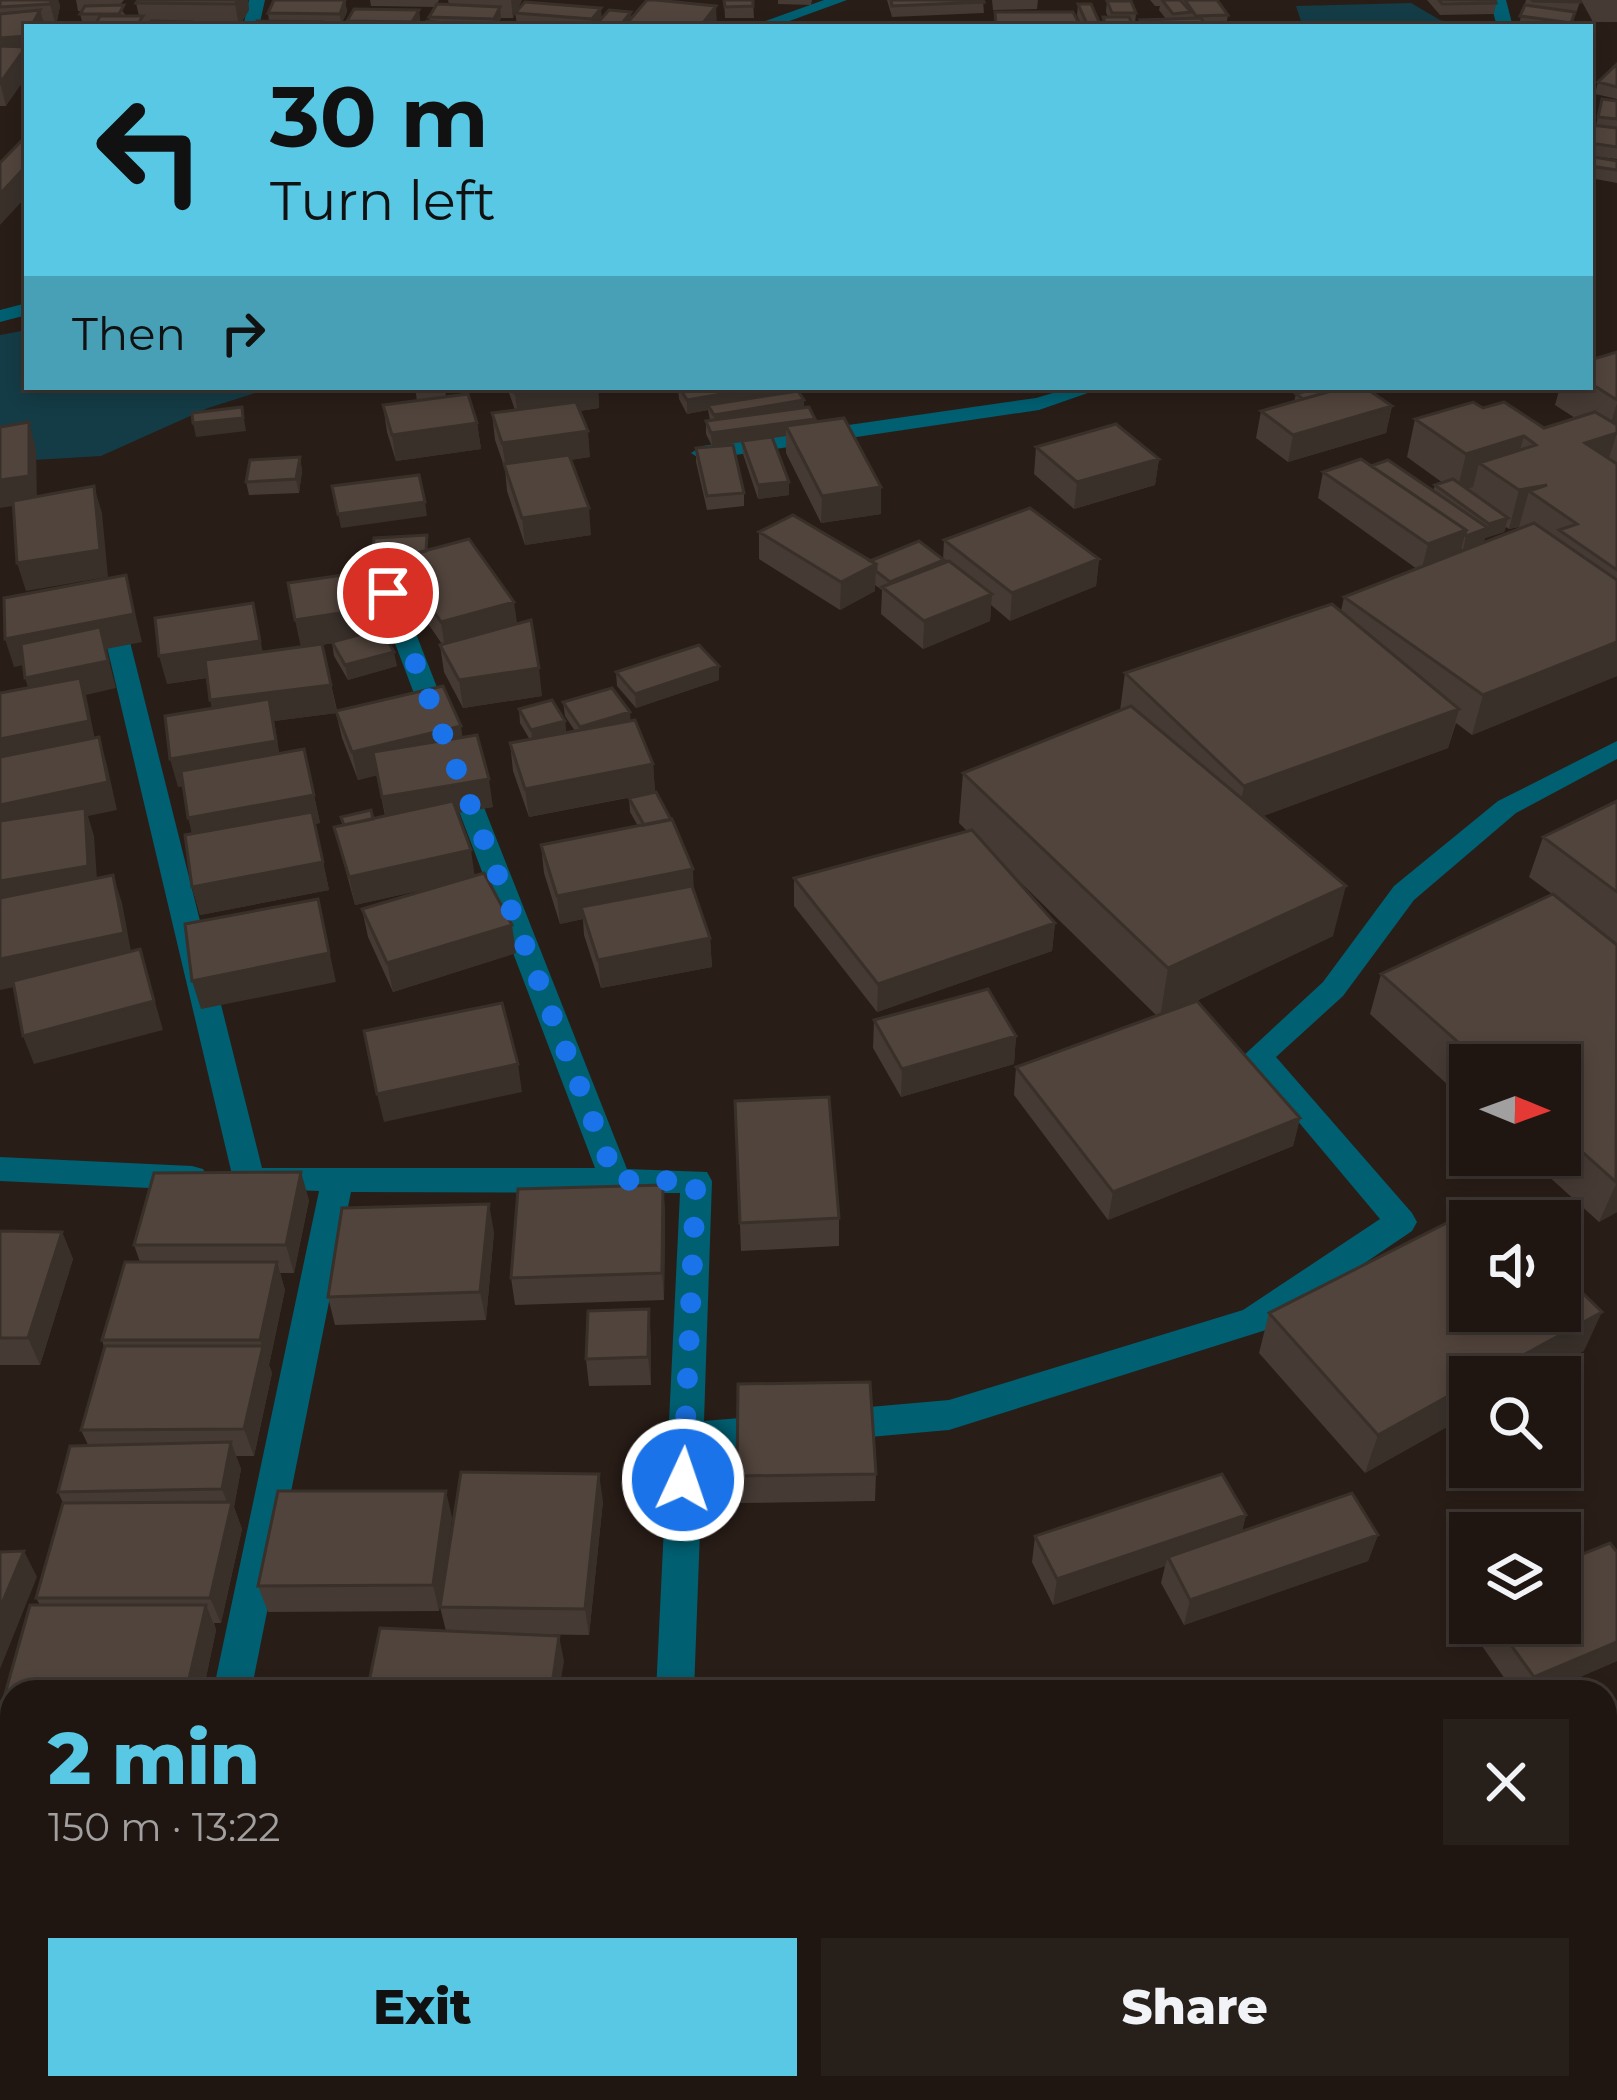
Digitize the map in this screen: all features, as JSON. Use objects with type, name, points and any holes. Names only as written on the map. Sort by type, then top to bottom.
[{"type":"street","points":[[765,24],[839,0]]},
{"type":"street","points":[[702,453],[1039,404],[1085,390]]},
{"type":"street","points":[[388,593],[616,1180]]},
{"type":"street","points":[[115,630],[249,1179]]},
{"type":"street","points":[[685,1438],[949,1414],[971,1408],[1254,1320],[1401,1222],[1258,1056],[1333,988],[1404,893],[1508,807],[1617,748]]},
{"type":"street","points":[[0,1169],[337,1181],[696,1181],[675,1680]]},
{"type":"street","points":[[234,1680],[337,1181]]},
{"type":"water","points":[[1411,3],[1457,24],[1302,24],[1296,6]]},
{"type":"water","points":[[24,331],[24,390],[265,390],[208,408],[101,456],[0,462],[0,335]]},
{"type":"building","points":[[0,0],[51,0],[50,4],[0,7]]},
{"type":"building","points":[[238,0],[235,4],[136,3]]},
{"type":"building","points":[[274,0],[345,0],[340,14],[268,13]]},
{"type":"building","points":[[647,0],[716,6],[702,24],[628,22]]},
{"type":"building","points":[[724,0],[753,0],[753,6],[725,7]]},
{"type":"building","points":[[891,0],[983,0],[984,2],[892,6]]},
{"type":"building","points":[[1162,0],[1180,0],[1191,12],[1173,14]]},
{"type":"building","points":[[1185,0],[1217,0],[1228,15],[1196,16]]},
{"type":"building","points":[[1439,0],[1495,0],[1496,3],[1442,4]]},
{"type":"building","points":[[1107,1],[1131,1],[1136,13],[1112,13]]},
{"type":"building","points":[[525,2],[601,8],[592,19],[515,13]]},
{"type":"building","points":[[437,4],[500,7],[494,19],[429,17]]},
{"type":"building","points":[[1078,4],[1091,4],[1100,24],[1087,24]]},
{"type":"building","points":[[124,5],[119,14],[80,14],[85,6]]},
{"type":"building","points":[[1525,5],[1575,12],[1571,23],[1520,16]]},
{"type":"building","points":[[354,9],[419,10],[412,22],[347,21]]},
{"type":"building","points":[[40,10],[33,24],[24,24],[24,36],[0,38],[0,14]]},
{"type":"building","points":[[609,10],[631,12],[621,24],[597,24]]},
{"type":"building","points":[[995,12],[1073,12],[1079,24],[996,24]]},
{"type":"building","points":[[100,16],[143,16],[138,24],[96,24]]},
{"type":"building","points":[[1103,17],[1129,17],[1132,24],[1105,24]]},
{"type":"building","points":[[1201,18],[1204,24],[1142,24],[1140,20]]},
{"type":"building","points":[[151,21],[191,22],[190,24],[149,24]]},
{"type":"building","points":[[257,21],[322,22],[321,24],[255,24]]},
{"type":"building","points":[[0,46],[24,47],[24,50],[0,83]]},
{"type":"building","points":[[1617,64],[1617,87],[1598,82]]},
{"type":"building","points":[[1602,99],[1617,101],[1617,119],[1598,117]]},
{"type":"building","points":[[1593,125],[1617,128],[1617,147],[1593,143]]},
{"type":"building","points":[[24,138],[24,168],[0,194],[0,163]]},
{"type":"building","points":[[1593,159],[1617,161],[1617,170],[1593,166]]},
{"type":"building","points":[[1617,352],[1617,400],[1593,385],[1593,359]]},
{"type":"building","points":[[681,390],[745,390],[687,400]]},
{"type":"building","points":[[1309,390],[1334,390],[1303,399],[1296,394]]},
{"type":"building","points":[[1334,390],[1368,390],[1392,406],[1293,435],[1261,411]]},
{"type":"building","points":[[798,391],[804,400],[714,415],[708,405]]},
{"type":"building","points":[[468,394],[477,423],[392,435],[383,405]]},
{"type":"building","points":[[576,402],[588,431],[502,443],[492,413]]},
{"type":"building","points":[[1473,402],[1483,408],[1504,402],[1544,428],[1595,412],[1617,425],[1617,433],[1585,443],[1617,464],[1617,570],[1559,530],[1577,524],[1529,491],[1547,485],[1519,490],[1479,463],[1536,445],[1524,436],[1466,454],[1415,419]]},
{"type":"building","points":[[242,407],[243,418],[193,423],[192,413]]},
{"type":"building","points":[[809,407],[815,419],[711,433],[706,421]]},
{"type":"building","points":[[844,418],[881,487],[822,496],[786,426]]},
{"type":"building","points":[[29,422],[29,476],[0,480],[0,427]]},
{"type":"building","points":[[1116,424],[1159,459],[1077,482],[1036,447]]},
{"type":"building","points":[[772,437],[789,482],[758,485],[742,441]]},
{"type":"building","points":[[733,445],[744,493],[707,496],[696,448]]},
{"type":"building","points":[[569,455],[589,508],[522,518],[504,464]]},
{"type":"building","points":[[300,457],[296,479],[246,482],[250,460]]},
{"type":"building","points":[[1361,459],[1466,530],[1428,544],[1323,472]]},
{"type":"building","points":[[1388,460],[1488,528],[1466,536],[1466,530],[1371,466]]},
{"type":"building","points":[[419,475],[425,502],[338,514],[332,486]]},
{"type":"building","points":[[1453,479],[1508,518],[1489,524],[1435,485]]},
{"type":"building","points":[[94,486],[100,550],[17,563],[13,501]]},
{"type":"building","points":[[1030,508],[1099,559],[1012,593],[944,540]]},
{"type":"building","points":[[793,515],[876,564],[841,582],[759,532]]},
{"type":"building","points":[[1534,523],[1617,580],[1617,642],[1483,695],[1344,597]]},
{"type":"building","points":[[427,535],[426,551],[398,558],[400,561],[372,563],[374,538]]},
{"type":"building","points":[[469,539],[514,602],[441,622],[398,558]]},
{"type":"building","points":[[919,541],[944,560],[890,582],[870,561]]},
{"type":"building","points":[[949,561],[992,594],[924,621],[882,587]]},
{"type":"building","points":[[384,569],[392,605],[295,620],[288,583]]},
{"type":"building","points":[[126,575],[134,614],[5,639],[4,598]]},
{"type":"building","points":[[253,603],[260,641],[159,656],[155,618]]},
{"type":"building","points":[[1332,604],[1459,709],[1244,786],[1125,673]]},
{"type":"building","points":[[531,620],[539,668],[459,680],[440,645]]},
{"type":"building","points":[[100,627],[108,661],[25,678],[21,644]]},
{"type":"building","points":[[381,629],[394,652],[345,665],[332,642]]},
{"type":"building","points":[[322,644],[331,685],[210,700],[205,660]]},
{"type":"building","points":[[699,645],[719,666],[635,694],[616,672]]},
{"type":"building","points":[[80,678],[89,721],[0,739],[0,693]]},
{"type":"building","points":[[443,686],[461,726],[352,752],[336,711]]},
{"type":"building","points":[[612,688],[630,712],[580,727],[563,702]]},
{"type":"building","points":[[269,699],[276,741],[170,759],[165,716]]},
{"type":"building","points":[[552,700],[565,721],[531,730],[519,709]]},
{"type":"building","points":[[1131,706],[1346,886],[1168,968],[963,773]]},
{"type":"building","points":[[635,720],[653,764],[525,789],[510,743]]},
{"type":"building","points":[[477,735],[489,779],[382,797],[373,752]]},
{"type":"building","points":[[99,737],[108,782],[0,805],[0,757]]},
{"type":"building","points":[[304,749],[314,795],[188,818],[181,771]]},
{"type":"building","points":[[656,792],[671,820],[644,825],[629,798]]},
{"type":"building","points":[[453,801],[471,850],[349,877],[334,827]]},
{"type":"building","points":[[1617,801],[1617,892],[1543,837]]},
{"type":"building","points":[[85,808],[88,866],[0,881],[0,821]]},
{"type":"building","points":[[371,810],[373,819],[344,825],[341,817]]},
{"type":"building","points":[[312,812],[323,862],[192,887],[185,835]]},
{"type":"building","points":[[672,819],[693,869],[557,896],[541,845]]},
{"type":"building","points":[[972,830],[1055,923],[878,984],[794,878]]},
{"type":"building","points":[[484,873],[512,925],[387,963],[362,909]]},
{"type":"building","points":[[113,875],[124,933],[0,959],[0,898]]},
{"type":"building","points":[[692,886],[710,938],[598,960],[581,907]]},
{"type":"building","points":[[1553,894],[1617,945],[1616,1182],[1581,1151],[1581,1044],[1460,1044],[1381,974]]},
{"type":"building","points":[[318,899],[329,953],[192,981],[185,924]]},
{"type":"building","points":[[140,949],[154,1001],[23,1036],[13,981]]},
{"type":"building","points":[[988,989],[1016,1036],[902,1069],[874,1020]]},
{"type":"building","points":[[1197,1001],[1300,1118],[1113,1192],[1016,1067]]},
{"type":"building","points":[[502,1003],[518,1064],[377,1094],[364,1031]]},
{"type":"building","points":[[829,1097],[839,1218],[740,1223],[735,1101]]},
{"type":"building","points":[[301,1172],[286,1245],[134,1245],[154,1173]]},
{"type":"building","points":[[663,1185],[662,1273],[511,1278],[518,1189]]},
{"type":"building","points":[[489,1204],[480,1292],[328,1297],[342,1208]]},
{"type":"building","points":[[1449,1222],[1449,1332],[1565,1332],[1521,1356],[1449,1356],[1449,1396],[1378,1435],[1269,1313]]},
{"type":"building","points":[[0,1231],[62,1232],[28,1338],[0,1338]]},
{"type":"building","points":[[125,1262],[277,1262],[260,1340],[102,1340]]},
{"type":"building","points":[[1581,1292],[1602,1312],[1581,1323]]},
{"type":"building","points":[[649,1309],[648,1357],[586,1359],[588,1311]]},
{"type":"building","points":[[105,1346],[263,1346],[244,1429],[81,1430]]},
{"type":"building","points":[[870,1382],[876,1474],[737,1476],[738,1384]]},
{"type":"building","points":[[231,1442],[222,1489],[58,1492],[70,1446]]},
{"type":"building","points":[[461,1472],[599,1474],[585,1609],[440,1607]]},
{"type":"building","points":[[1222,1474],[1246,1515],[1057,1579],[1035,1536]]},
{"type":"building","points":[[278,1491],[446,1491],[433,1585],[258,1586]]},
{"type":"building","points":[[1352,1493],[1378,1535],[1190,1600],[1168,1557]]},
{"type":"building","points":[[232,1502],[210,1598],[36,1598],[63,1503]]},
{"type":"building","points":[[1610,1543],[1617,1552],[1617,1642],[1534,1677],[1510,1644],[1581,1644],[1581,1555]]},
{"type":"building","points":[[24,1551],[0,1608],[0,1552]]},
{"type":"building","points":[[30,1605],[206,1605],[189,1680],[9,1680]]},
{"type":"building","points":[[380,1628],[559,1636],[553,1680],[369,1680]]},
{"type":"route","points":[[388,593],[616,1180],[696,1181],[683,1480]]}]
